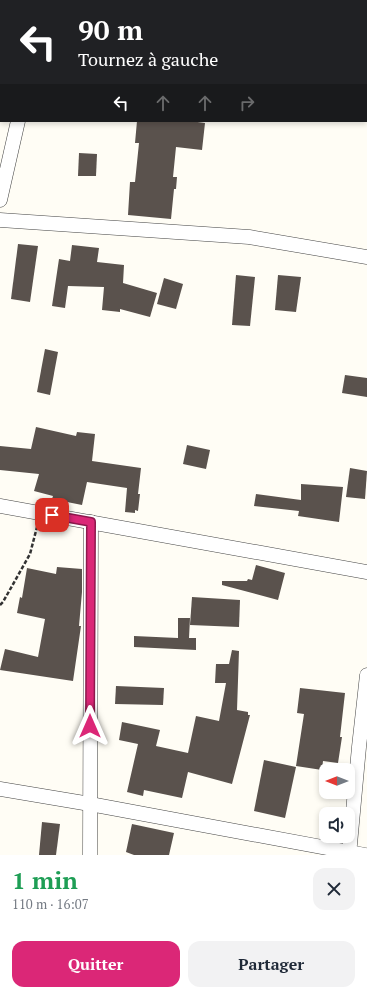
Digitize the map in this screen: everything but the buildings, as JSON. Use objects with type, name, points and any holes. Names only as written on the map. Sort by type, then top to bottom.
[{"type":"street","points":[[0,200],[18,122]]},
{"type":"street","points":[[0,220],[249,237],[367,257]]},
{"type":"street","points":[[0,506],[367,572]]},
{"type":"street","points":[[90,855],[91,522]]},
{"type":"street","points":[[349,854],[367,675]]},
{"type":"street","points":[[0,789],[90,804],[349,854],[365,855]]},
{"type":"path","points":[[0,604],[3,602],[30,554],[40,513]]},
{"type":"route","points":[[52,515],[91,522],[90,726]]}]
